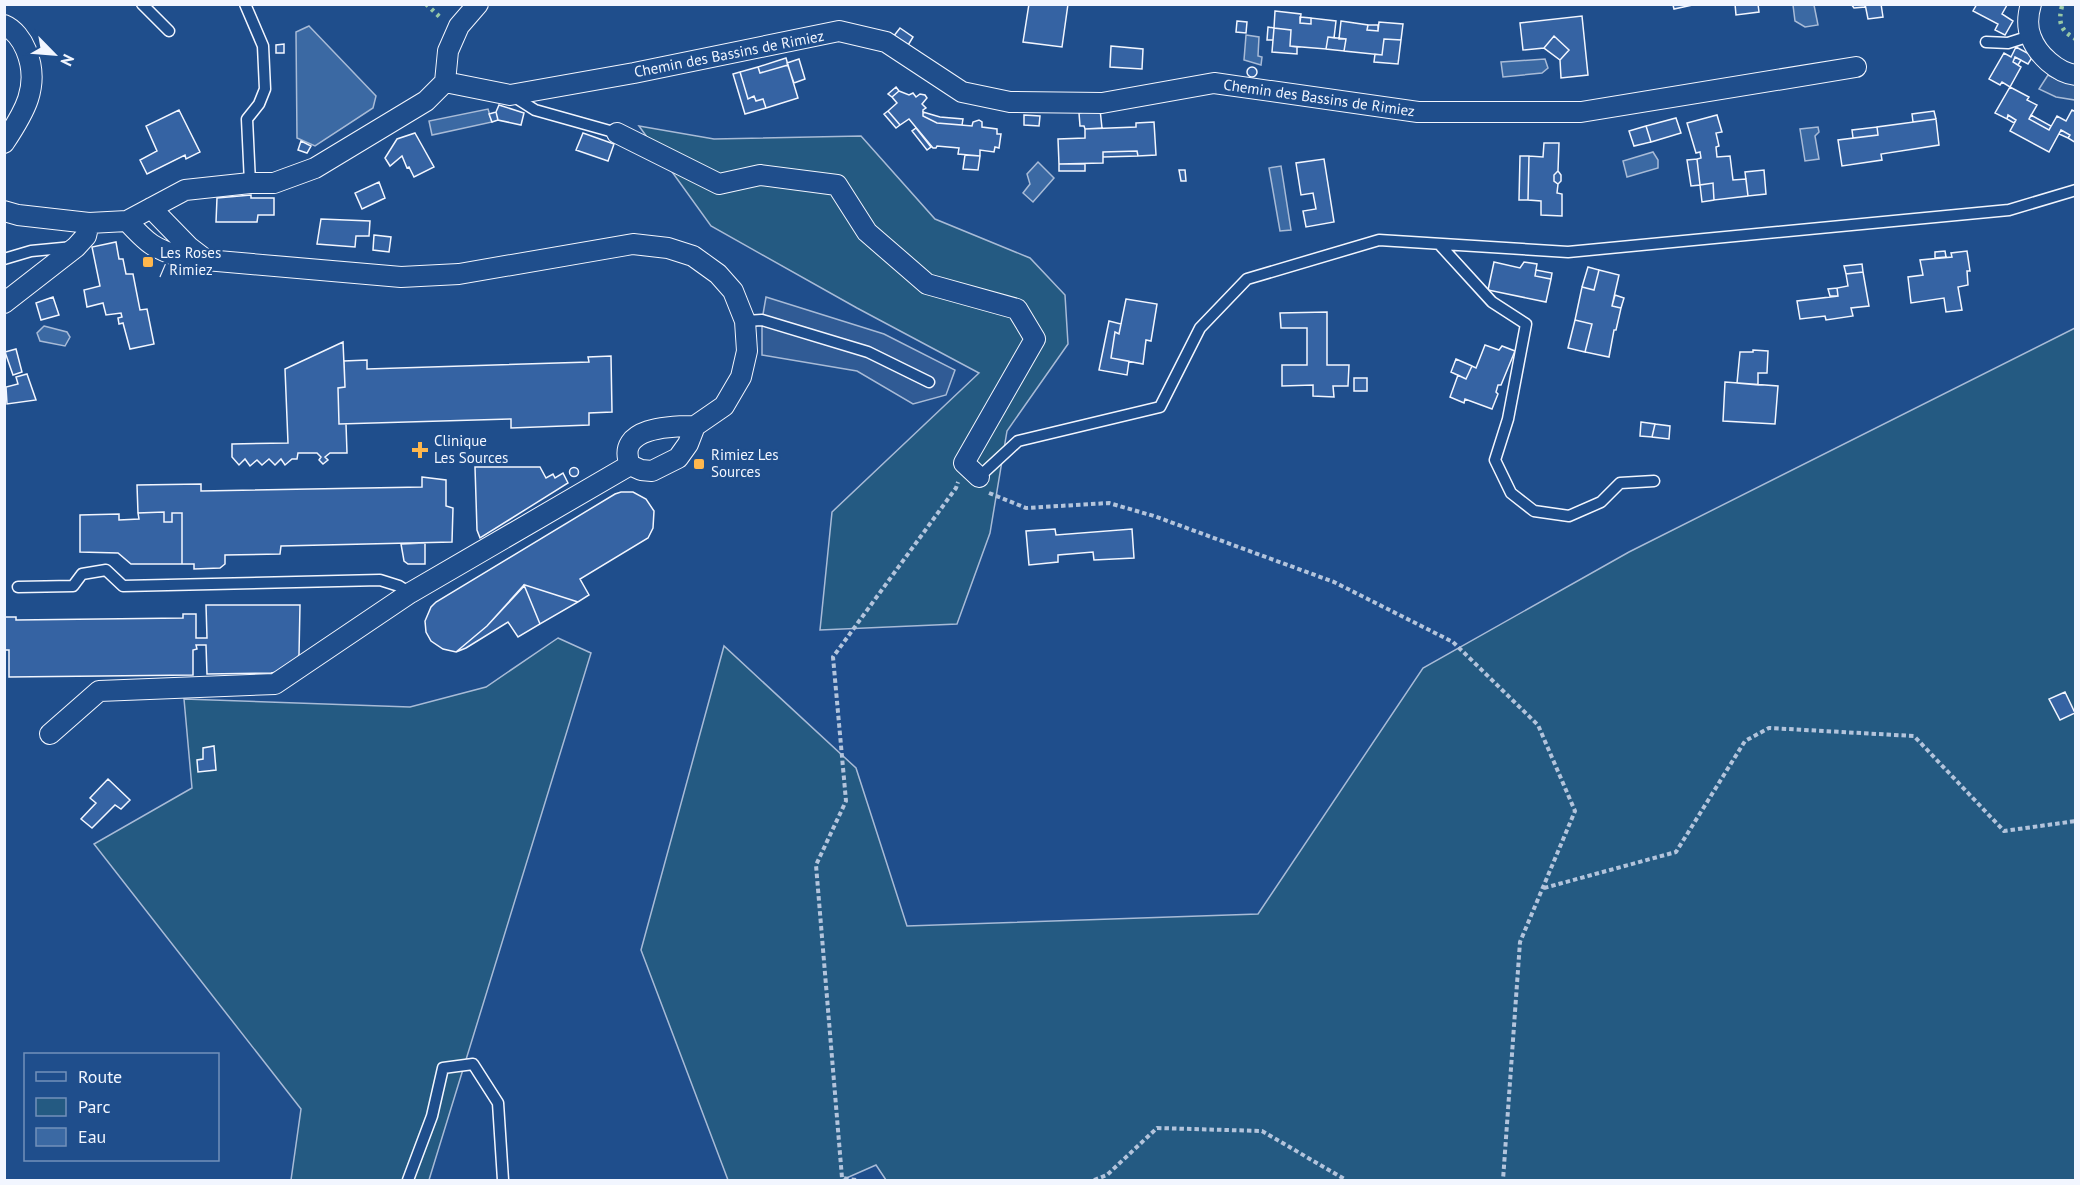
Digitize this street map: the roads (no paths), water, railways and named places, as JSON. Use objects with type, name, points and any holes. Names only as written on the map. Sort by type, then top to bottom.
[{"type":"street","points":[[4,211],[18,215],[89,223],[127,221],[186,190],[250,183],[274,183],[315,168],[426,101],[445,82],[448,51],[459,26],[477,4]]},
{"type":"street","points":[[2031,4],[2028,20],[2030,36],[2037,49],[2060,70],[2076,75]]},
{"type":"street","points":[[4,25],[8,26],[23,42],[32,64],[32,86],[17,124],[4,143]]},
{"type":"street","name":"Chemin des Bassins de Rimiez","points":[[445,82],[510,95],[838,32],[886,42],[962,92],[1010,102],[1102,103],[1214,83],[1418,112],[1581,112],[1856,67]]},
{"type":"street","points":[[617,134],[719,184],[760,175],[837,185],[867,232],[927,284],[1017,309],[1035,339],[964,463],[979,477]]},
{"type":"street","points":[[151,208],[206,261]]},
{"type":"street","points":[[127,221],[147,243],[183,258],[401,277],[459,274],[633,244],[668,248],[693,256],[718,274],[733,291],[745,321],[747,351],[741,377],[724,406],[695,426],[688,444],[678,458],[652,471],[641,470],[630,465],[627,449],[632,439],[651,430],[675,426],[695,426]]},
{"type":"street","points":[[4,303],[76,247],[86,236],[89,223]]},
{"type":"street","points":[[50,734],[99,691],[275,684],[410,593],[630,465]]},
{"type":"lane","points":[[142,4],[169,31]]},
{"type":"lane","points":[[245,4],[263,46],[265,89],[259,104],[247,119],[250,183]]},
{"type":"lane","points":[[1986,42],[2007,43],[2030,36]]},
{"type":"lane","points":[[510,95],[535,110],[617,134]]},
{"type":"lane","points":[[979,477],[1018,441],[1160,407],[1200,328],[1247,279],[1379,240],[1568,252],[2009,210],[2076,190]]},
{"type":"lane","points":[[1439,244],[1492,302],[1526,324],[1508,419],[1495,460],[1511,493],[1534,511],[1569,516],[1600,502],[1620,483],[1654,481]]},
{"type":"lane","points":[[4,259],[32,251],[76,247]]},
{"type":"lane","points":[[745,321],[762,321],[868,352],[929,382]]},
{"type":"lane","points":[[18,587],[73,586],[82,574],[106,570],[123,586],[380,580],[399,586],[410,593]]},
{"type":"lane","points":[[408,1180],[432,1116],[443,1068],[473,1064],[498,1103],[503,1180]]},
{"type":"water","points":[[1793,5],[1814,5],[1818,25],[1805,27],[1795,21]]},
{"type":"water","points":[[309,26],[376,96],[373,108],[315,146],[297,138],[296,32]]},
{"type":"water","points":[[1246,35],[1259,37],[1258,56],[1262,57],[1261,65],[1244,60]]},
{"type":"water","points":[[1545,59],[1548,68],[1542,73],[1503,77],[1501,62]]},
{"type":"water","points":[[488,109],[492,122],[432,135],[429,121]]},
{"type":"water","points":[[1818,127],[1819,132],[1815,136],[1819,159],[1805,161],[1800,129]]},
{"type":"water","points":[[1653,152],[1658,160],[1658,168],[1627,177],[1623,161]]},
{"type":"water","points":[[1038,162],[1054,178],[1033,202],[1023,193],[1030,184],[1027,174]]},
{"type":"water","points":[[1281,166],[1291,230],[1280,231],[1269,168]]},
{"type":"water","points":[[44,326],[67,332],[70,337],[65,346],[40,341],[37,333]]},
{"type":"place","name":"Les Roses / Rimiez","points":[[148,262]]},
{"type":"place","name":"Clinique Les Sources","points":[[420,450]]},
{"type":"place","name":"Rimiez Les Sources","points":[[699,464]]}]
